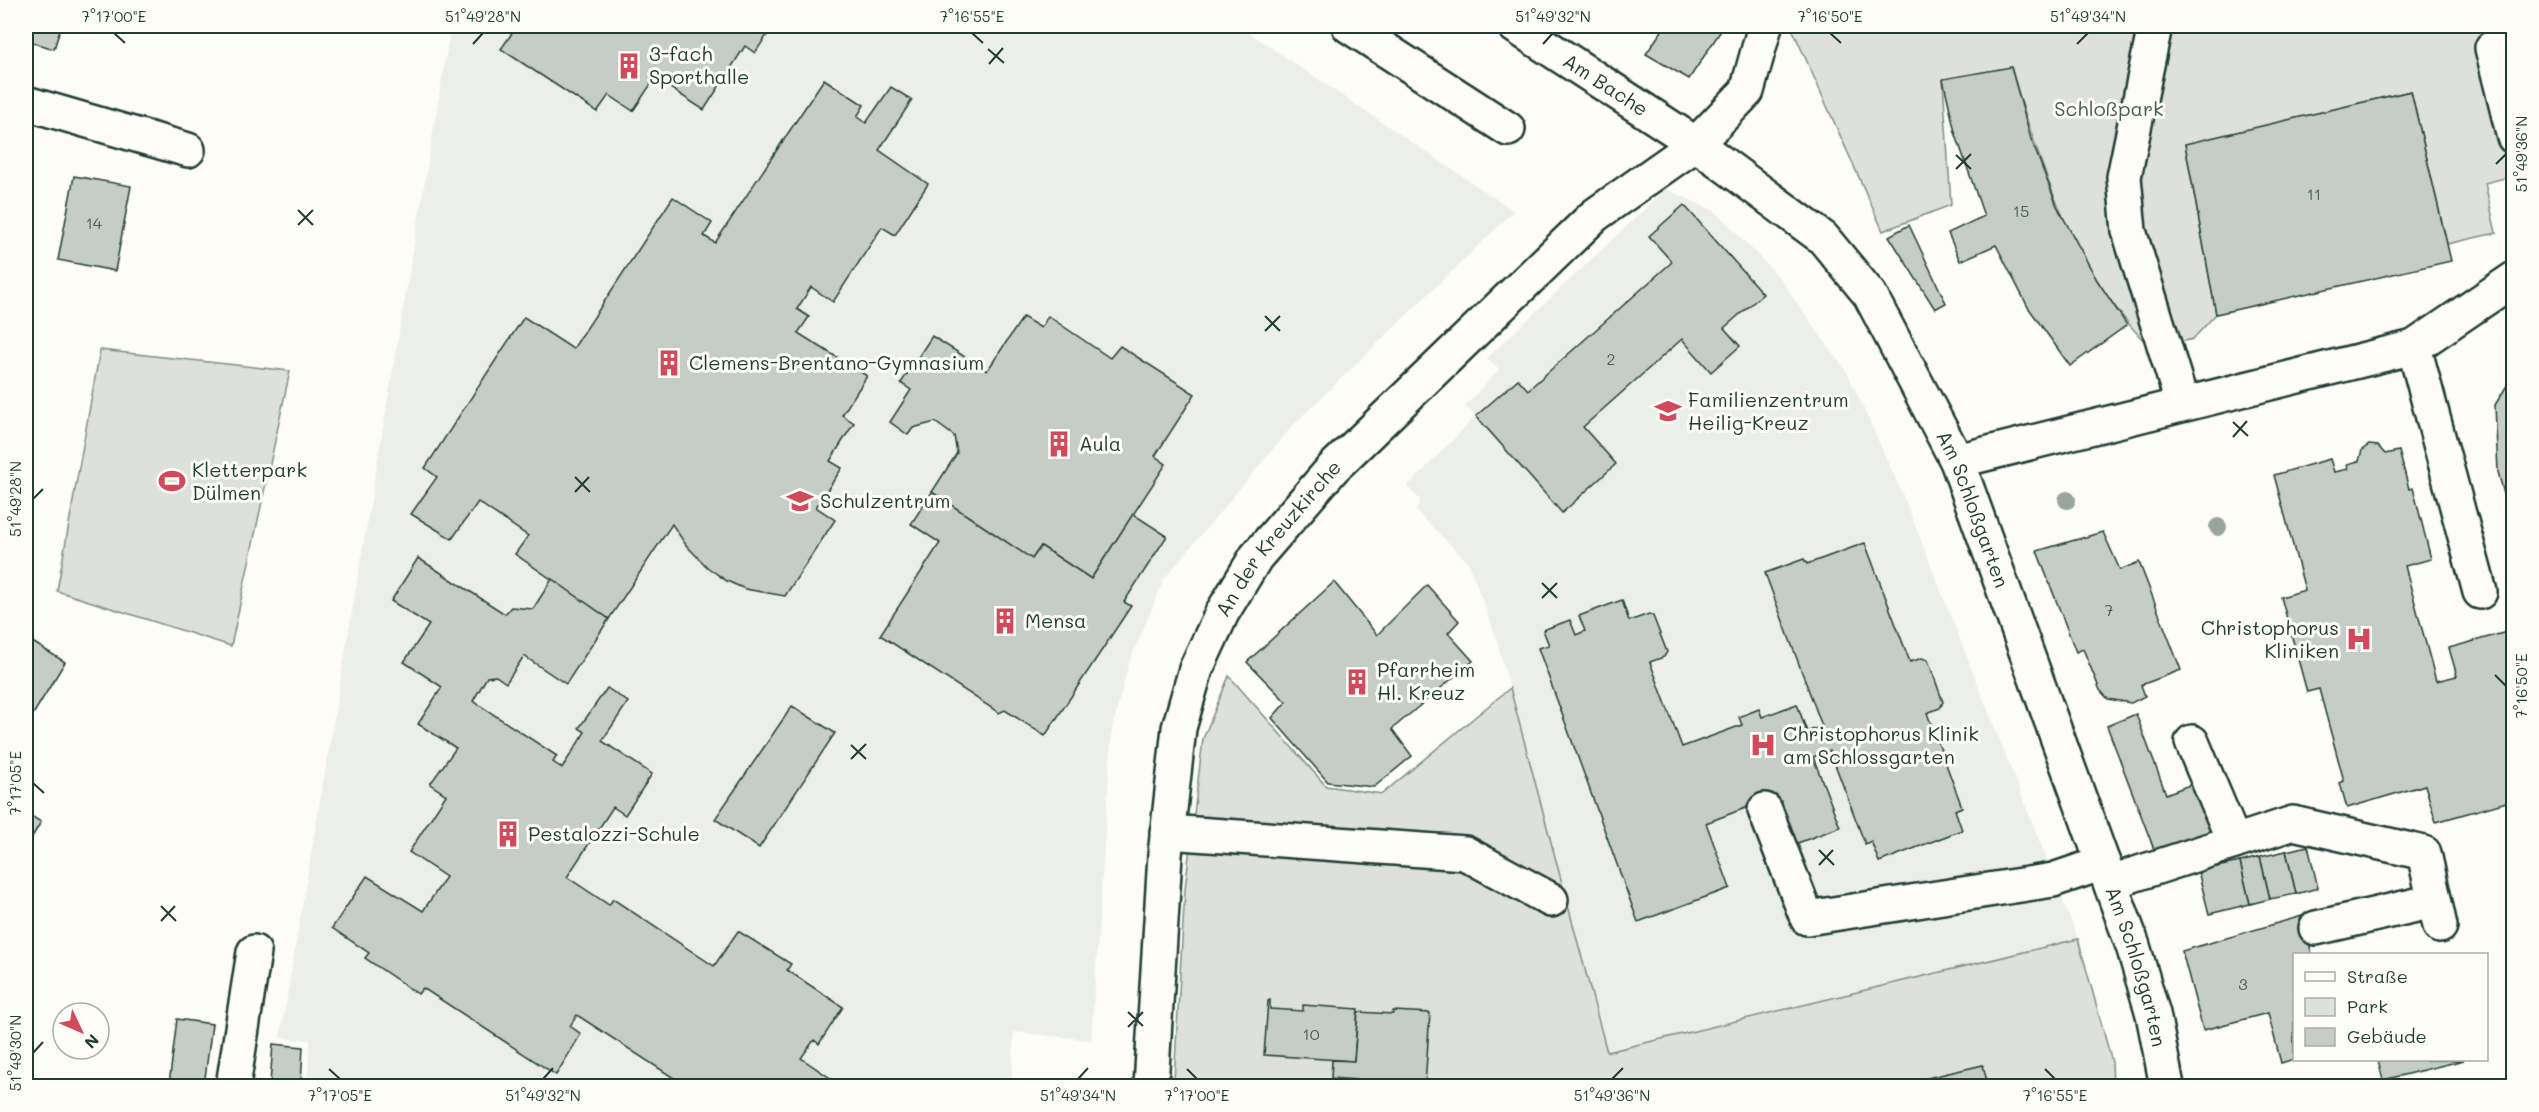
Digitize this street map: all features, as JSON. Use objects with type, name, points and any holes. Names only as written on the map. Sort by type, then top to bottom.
[{"type":"street","points":[[1349,26],[1508,129]]},
{"type":"street","name":"Am Bache","points":[[1515,26],[1696,144]]},
{"type":"street","points":[[1696,144],[1747,91],[1765,26]]},
{"type":"street","points":[[2155,26],[2124,177],[2129,231],[2182,403]]},
{"type":"street","points":[[2514,36],[2492,48],[2514,137]]},
{"type":"street","points":[[26,103],[188,150]]},
{"type":"street","name":"Am Schloßgarten","points":[[1696,144],[1823,238],[1870,295],[1957,461],[2107,873],[2153,1014],[2167,1086]]},
{"type":"street","name":"An der Kreuzkirche","points":[[1151,1086],[1167,832],[1179,728],[1196,669],[1222,613],[1256,557],[1333,468],[1595,215],[1696,144]]},
{"type":"street","points":[[1957,461],[2414,346],[2514,279]]},
{"type":"street","points":[[2414,346],[2480,592]]},
{"type":"street","points":[[2192,742],[2234,842]]},
{"type":"street","points":[[1766,810],[1808,918],[2107,873],[2234,842],[2294,823],[2424,853],[2437,914],[2316,928]]},
{"type":"street","points":[[1167,832],[1465,853],[1551,900]]},
{"type":"street","points":[[233,1086],[254,952]]},
{"type":"shaded area","name":"Schulzentrum","points":[[451,26],[1239,26],[1514,211],[1294,424],[1164,579],[1129,663],[1112,729],[1091,1040],[1014,1032],[1011,1086],[307,1086],[310,1040],[280,1038]]},
{"type":"shaded area","name":"Christophorus Klinik am Schlossgarten","points":[[1666,189],[1715,211],[1778,276],[1848,374],[1905,500],[2078,939],[1606,1053],[1496,637],[1468,562],[1416,511],[1420,500],[1407,487],[1476,416],[1465,406],[1499,370],[1487,358]]},
{"type":"green space","name":"Schloßpark","points":[[1791,26],[2513,26],[2513,176],[2485,183],[2496,233],[2447,244],[2411,91],[2185,144],[2216,314],[2193,339],[2152,349],[2125,319],[2102,288],[2081,253],[2048,181],[2011,67],[1943,80],[1951,205],[1883,231]]},
{"type":"green space","name":"Kletterpark Dülmen","points":[[100,350],[290,371],[231,646],[57,591]]},
{"type":"green space","points":[[1229,676],[1326,786],[1382,794],[1510,688],[1607,1052],[2078,939],[2112,1062],[2113,1086],[1201,1086],[1201,1083],[1174,1080],[1185,889],[1203,739]]},
{"type":"building","points":[[26,26],[61,26],[54,49],[26,40]]},
{"type":"building","name":"3-fach Sporthalle","points":[[517,26],[773,26],[755,53],[745,46],[704,110],[655,78],[633,111],[609,95],[597,112],[501,49]]},
{"type":"building","points":[[1665,26],[1724,26],[1689,79],[1646,54]]},
{"type":"building","points":[[2011,67],[2031,139],[2057,206],[2097,280],[2127,325],[2070,366],[2028,307],[1996,245],[1960,261],[1948,233],[1984,216],[1955,132],[1943,79]]},
{"type":"building","name":"Clemens-Brentano-Gymnasium","points":[[824,79],[864,105],[857,117],[866,123],[891,87],[912,100],[879,150],[928,184],[895,235],[882,227],[833,302],[811,287],[797,309],[809,317],[798,333],[867,376],[842,415],[854,423],[830,461],[842,468],[816,507],[835,520],[785,596],[745,589],[727,581],[707,567],[686,545],[672,524],[609,619],[515,554],[528,536],[478,502],[452,539],[411,514],[437,477],[425,468],[524,317],[573,349],[673,197],[712,223],[704,236],[715,243]]},
{"type":"building","points":[[2411,91],[2451,261],[2216,314],[2185,144]]},
{"type":"building","points":[[74,176],[131,186],[115,271],[58,260]]},
{"type":"building","points":[[1684,205],[1763,294],[1724,328],[1740,346],[1711,372],[1682,339],[1583,427],[1616,464],[1562,513],[1476,416],[1518,379],[1528,390],[1672,262],[1649,236]]},
{"type":"building","points":[[1909,225],[1946,303],[1935,309],[1889,236]]},
{"type":"building","name":"Aula","points":[[1048,316],[1110,358],[1120,346],[1195,394],[1155,456],[1166,464],[1091,579],[1041,546],[1032,559],[932,492],[957,453],[954,436],[935,422],[913,428],[908,435],[890,422],[911,390],[901,383],[932,336],[987,371],[1023,317],[1041,328]]},
{"type":"building","points":[[2514,374],[2514,506],[2507,505],[2498,472],[2495,405]]},
{"type":"building","name":"Christophorus Kliniken","points":[[2369,445],[2378,446],[2385,454],[2399,451],[2409,489],[2413,488],[2431,559],[2405,566],[2436,681],[2457,676],[2449,648],[2514,630],[2514,800],[2436,822],[2425,785],[2347,808],[2340,783],[2344,781],[2319,689],[2307,692],[2281,597],[2305,590],[2274,475],[2330,459],[2334,472],[2348,469],[2347,464],[2359,461],[2362,450]]},
{"type":"building","name":"Mensa","points":[[932,492],[1032,559],[1041,546],[1091,579],[1133,514],[1167,536],[1124,602],[1131,606],[1045,736],[1005,710],[999,713],[880,635],[940,543],[911,524]]},
{"type":"building","points":[[2103,532],[2120,570],[2139,562],[2181,670],[2141,685],[2145,696],[2131,703],[2108,699],[2100,690],[2083,649],[2076,652],[2037,551]]},
{"type":"building","points":[[1865,543],[1910,662],[1922,658],[1928,660],[1943,702],[1940,708],[1927,713],[1962,807],[1955,810],[1962,830],[1879,862],[1871,841],[1865,844],[1830,751],[1813,757],[1840,827],[1795,844],[1777,796],[1706,823],[1730,888],[1638,922],[1538,648],[1549,645],[1543,630],[1570,620],[1576,635],[1585,631],[1579,616],[1622,600],[1629,621],[1649,614],[1653,616],[1667,652],[1664,657],[1650,662],[1682,747],[1742,725],[1739,717],[1759,709],[1762,717],[1797,704],[1807,732],[1822,726],[1765,573],[1804,559],[1807,564]]},
{"type":"building","name":"Pestalozzi-Schule","points":[[418,558],[505,614],[511,607],[533,609],[552,579],[609,619],[566,684],[524,656],[506,683],[496,676],[487,677],[473,701],[557,756],[553,762],[562,768],[585,732],[579,728],[607,688],[628,702],[602,741],[652,774],[625,815],[613,807],[567,877],[609,905],[613,899],[714,966],[738,931],[791,964],[787,970],[843,1007],[819,1044],[814,1040],[801,1058],[842,1086],[686,1086],[577,1015],[570,1026],[581,1034],[556,1075],[423,988],[418,994],[365,958],[369,953],[332,928],[367,876],[423,911],[446,877],[409,852],[446,795],[430,784],[456,748],[418,724],[442,687],[404,662],[429,625],[391,601]]},
{"type":"building","name":"Pfarrheim Hl. Kreuz","points":[[1334,582],[1377,635],[1427,585],[1459,621],[1448,633],[1473,661],[1392,729],[1412,756],[1374,787],[1328,782],[1272,718],[1286,702],[1247,662]]},
{"type":"building","points":[[26,638],[65,662],[26,726]]},
{"type":"building","points":[[792,706],[835,733],[759,848],[715,819]]},
{"type":"building","points":[[2136,714],[2166,794],[2192,784],[2210,831],[2155,852],[2107,726]]},
{"type":"building","points":[[26,813],[41,822],[26,847]]},
{"type":"building","points":[[2308,846],[2318,888],[2296,894],[2286,851]]},
{"type":"building","points":[[2286,851],[2296,894],[2270,899],[2260,857]]},
{"type":"building","points":[[2260,857],[2270,899],[2250,904],[2240,862]]},
{"type":"building","points":[[2240,862],[2250,904],[2209,914],[2198,871]]},
{"type":"building","points":[[2302,916],[2312,953],[2293,953],[2293,1059],[2281,1063],[2268,1013],[2203,1030],[2182,951]]},
{"type":"building","points":[[1270,1000],[1270,1009],[1303,1011],[1303,1005],[1358,1009],[1354,1061],[1264,1055],[1268,1001]]},
{"type":"building","points":[[1393,1011],[1430,1013],[1425,1085],[1331,1078],[1332,1060],[1354,1061],[1358,1012],[1393,1014]]},
{"type":"building","points":[[177,1019],[212,1024],[204,1086],[169,1085]]},
{"type":"building","points":[[273,1044],[303,1047],[301,1085],[270,1083]]},
{"type":"building","points":[[2378,1061],[2460,1061],[2383,1080]]},
{"type":"building","points":[[1983,1065],[1988,1086],[1893,1086]]},
{"type":"building","points":[[235,1081],[281,1084],[280,1086],[235,1086]]},
{"type":"place","name":"3-fach Sporthalle","points":[[629,66]]},
{"type":"place","name":"Clemens-Brentano-Gymnasium","points":[[669,363]]},
{"type":"place","name":"Familienzentrum Heilig-Kreuz","points":[[1668,411]]},
{"type":"place","name":"Aula","points":[[1059,444]]},
{"type":"place","name":"Kletterpark Dülmen","points":[[172,481]]},
{"type":"place","name":"Schulzentrum","points":[[800,501]]},
{"type":"place","name":"Mensa","points":[[1005,621]]},
{"type":"place","name":"Christophorus Kliniken","points":[[2359,639]]},
{"type":"place","name":"Pfarrheim Hl. Kreuz","points":[[1357,682]]},
{"type":"place","name":"Christophorus Klinik am Schlossgarten","points":[[1763,745]]},
{"type":"place","name":"Pestalozzi-Schule","points":[[508,834]]}]
